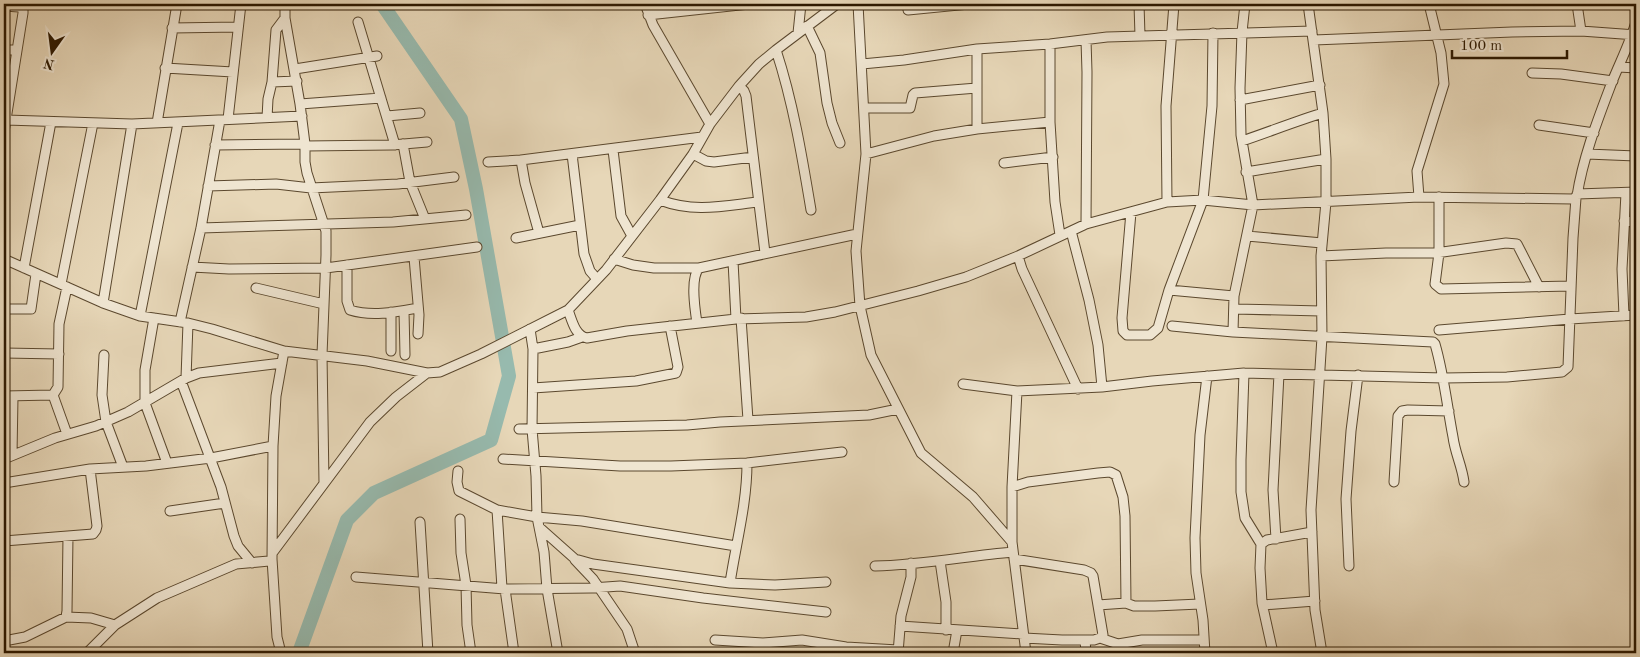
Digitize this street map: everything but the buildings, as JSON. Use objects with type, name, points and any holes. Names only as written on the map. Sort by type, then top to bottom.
[{"type":"street","points":[[156,122],[177,4]]},
{"type":"street","points":[[241,4],[233,72],[224,120],[215,145],[201,228],[192,267],[184,323],[184,380],[211,458],[238,546],[252,563]]},
{"type":"street","points":[[285,4],[302,116],[305,162],[311,188],[326,230],[322,355],[324,483]]},
{"type":"street","points":[[645,4],[648,15],[710,124]]},
{"type":"street","points":[[648,15],[749,4]]},
{"type":"street","points":[[798,33],[800,4]]},
{"type":"street","points":[[4,259],[104,303],[140,316],[184,323],[284,351],[367,361],[427,373],[440,372],[519,336],[568,310],[614,259],[660,200],[710,124],[739,86],[776,50],[837,4]]},
{"type":"street","points":[[858,4],[866,154],[856,251],[860,306],[871,355],[921,453],[973,497],[1012,542]]},
{"type":"street","points":[[908,10],[969,4]]},
{"type":"street","points":[[1139,4],[1140,36]]},
{"type":"street","points":[[1168,202],[1166,106],[1174,4]]},
{"type":"street","points":[[1233,332],[1234,296],[1252,205],[1242,141],[1240,100],[1242,32],[1245,4]]},
{"type":"street","points":[[1308,4],[1320,86],[1326,159],[1326,202],[1321,256],[1322,337],[1311,510],[1315,601],[1322,653]]},
{"type":"street","points":[[1419,197],[1417,171],[1444,84],[1441,53],[1429,4]]},
{"type":"street","points":[[1577,4],[1581,31]]},
{"type":"street","points":[[4,132],[23,9],[9,5]]},
{"type":"street","points":[[266,118],[272,82],[276,30],[286,18]]},
{"type":"street","points":[[358,22],[373,57],[381,98],[425,219]]},
{"type":"street","points":[[963,384],[1017,392],[1102,387],[1152,380],[1244,373],[1444,378],[1507,377],[1562,372],[1568,367],[1577,196],[1594,133],[1612,81],[1634,34],[1636,22]]},
{"type":"street","points":[[807,26],[820,53],[832,123],[840,143]]},
{"type":"street","points":[[172,28],[238,27]]},
{"type":"street","points":[[862,64],[977,49],[1140,36],[1312,31]]},
{"type":"street","points":[[1314,40],[1512,32],[1581,31],[1634,34]]},
{"type":"street","points":[[1132,212],[1122,318],[1124,334],[1150,336],[1158,328],[1168,290],[1203,200],[1212,106],[1213,33]]},
{"type":"street","points":[[1086,40],[1086,224]]},
{"type":"street","points":[[1050,44],[1050,122],[1055,202],[1060,235]]},
{"type":"street","points":[[977,49],[977,128]]},
{"type":"street","points":[[4,50],[17,50]]},
{"type":"street","points":[[776,50],[784,75],[811,210]]},
{"type":"street","points":[[295,69],[373,57]]},
{"type":"street","points":[[1619,67],[1636,68]]},
{"type":"street","points":[[165,68],[233,72]]},
{"type":"street","points":[[1532,73],[1561,74],[1612,81]]},
{"type":"street","points":[[272,82],[297,81]]},
{"type":"street","points":[[739,86],[746,96],[765,253]]},
{"type":"street","points":[[1240,100],[1320,86]]},
{"type":"street","points":[[864,108],[910,108],[915,93],[977,88]]},
{"type":"street","points":[[300,104],[381,98]]},
{"type":"street","points":[[387,116],[420,113]]},
{"type":"street","points":[[1242,141],[1286,124],[1323,113]]},
{"type":"street","points":[[6,120],[132,124],[302,116]]},
{"type":"street","points":[[24,268],[51,122]]},
{"type":"street","points":[[866,154],[934,136],[977,128],[1050,122]]},
{"type":"street","points":[[53,395],[58,387],[59,324],[64,285],[93,123]]},
{"type":"street","points":[[140,316],[178,123]]},
{"type":"street","points":[[104,303],[132,124]]},
{"type":"street","points":[[1539,125],[1594,133]]},
{"type":"street","points":[[488,162],[613,150],[702,138]]},
{"type":"street","points":[[215,145],[399,144],[427,142]]},
{"type":"street","points":[[613,150],[621,216],[632,236]]},
{"type":"street","points":[[572,154],[584,254],[590,271],[597,279]]},
{"type":"street","points":[[692,154],[706,161],[714,162],[752,157]]},
{"type":"street","points":[[1587,154],[1636,156]]},
{"type":"street","points":[[1004,163],[1053,157]]},
{"type":"street","points":[[1246,172],[1326,159]]},
{"type":"street","points":[[521,160],[525,183],[539,233]]},
{"type":"street","points":[[208,186],[276,184],[311,188],[410,182],[454,177]]},
{"type":"street","points":[[532,349],[568,342],[582,337],[738,319],[806,317],[860,306],[966,277],[1018,256],[1086,224],[1168,202],[1203,200],[1252,205],[1419,197],[1569,199],[1577,196],[1636,192]]},
{"type":"street","points":[[1624,316],[1622,269],[1626,193]]},
{"type":"street","points":[[1439,197],[1440,253],[1436,284],[1441,289],[1571,286]]},
{"type":"street","points":[[660,200],[676,206],[700,209],[758,202]]},
{"type":"street","points":[[201,228],[393,222],[466,215]]},
{"type":"street","points":[[1624,221],[1636,222]]},
{"type":"street","points":[[516,238],[580,225]]},
{"type":"street","points":[[1071,231],[1089,300],[1098,345],[1102,387]]},
{"type":"street","points":[[614,259],[633,265],[654,268],[699,268],[858,234]]},
{"type":"street","points":[[1247,236],[1322,243]]},
{"type":"street","points":[[1321,256],[1440,253],[1514,243],[1517,244],[1539,287]]},
{"type":"street","points":[[192,267],[229,269],[326,268],[477,247]]},
{"type":"street","points":[[1018,256],[1022,269],[1078,389]]},
{"type":"street","points":[[414,257],[418,334]]},
{"type":"street","points":[[733,261],[748,420]]},
{"type":"street","points":[[347,266],[347,301],[350,310],[357,312],[391,312],[418,308]]},
{"type":"street","points":[[697,323],[694,302],[696,271],[699,268]]},
{"type":"street","points":[[4,309],[30,309],[36,274]]},
{"type":"street","points":[[256,288],[324,304]]},
{"type":"street","points":[[1168,290],[1234,296]]},
{"type":"street","points":[[1234,309],[1321,311]]},
{"type":"street","points":[[568,310],[577,331],[582,337]]},
{"type":"street","points":[[404,311],[405,355]]},
{"type":"street","points":[[391,312],[391,351]]},
{"type":"street","points":[[1438,330],[1636,315]]},
{"type":"street","points":[[154,318],[146,370],[146,403],[167,463]]},
{"type":"street","points":[[533,388],[636,381],[676,373],[678,367],[670,326]]},
{"type":"street","points":[[1172,326],[1233,332],[1433,342],[1436,344],[1444,378],[1456,454],[1461,464],[1464,482]]},
{"type":"street","points":[[530,330],[533,388],[532,429],[537,517],[558,653]]},
{"type":"street","points":[[279,652],[272,556],[273,446],[276,396],[284,351]]},
{"type":"street","points":[[4,353],[59,354]]},
{"type":"street","points":[[104,356],[102,395],[106,422],[123,467]]},
{"type":"street","points":[[53,395],[8,397],[8,457],[67,434],[106,422],[146,403],[184,380],[208,371],[282,363]]},
{"type":"street","points":[[87,653],[115,625],[157,598],[236,564],[252,563],[272,556],[370,422],[396,397],[427,373]]},
{"type":"street","points":[[1244,373],[1241,492],[1245,518],[1261,544],[1260,568],[1263,605],[1273,653]]},
{"type":"street","points":[[1276,539],[1273,490],[1279,374]]},
{"type":"street","points":[[1349,566],[1346,499],[1351,431],[1358,375]]},
{"type":"street","points":[[1205,653],[1196,573],[1195,538],[1200,435],[1207,376]]},
{"type":"street","points":[[1017,392],[1012,487],[1012,542],[1026,653]]},
{"type":"street","points":[[53,395],[67,434]]},
{"type":"street","points":[[519,428],[687,426],[748,420],[869,415],[898,409]]},
{"type":"street","points":[[1394,482],[1398,416],[1402,411],[1408,410],[1449,412]]},
{"type":"street","points":[[4,483],[90,469],[211,458],[273,446]]},
{"type":"street","points":[[503,459],[620,466],[747,463],[842,452]]},
{"type":"street","points":[[730,583],[743,515],[747,463]]},
{"type":"street","points":[[4,541],[93,534],[96,530],[90,469]]},
{"type":"street","points":[[458,471],[459,491],[497,510],[537,517],[582,521],[736,546]]},
{"type":"street","points":[[1012,487],[1028,482],[1098,472],[1110,472],[1116,475],[1123,497],[1125,516],[1126,603]]},
{"type":"street","points":[[170,510],[225,502]]},
{"type":"street","points":[[497,510],[503,588],[514,653]]},
{"type":"street","points":[[460,519],[461,553],[466,585],[467,625],[471,653]]},
{"type":"street","points":[[420,522],[428,653]]},
{"type":"street","points":[[539,527],[575,559],[600,588],[627,629],[635,653]]},
{"type":"street","points":[[1261,544],[1267,540],[1312,532]]},
{"type":"street","points":[[66,617],[68,536]]},
{"type":"street","points":[[875,566],[940,562],[977,555],[1014,556],[1084,570],[1093,576],[1103,635],[1100,638]]},
{"type":"street","points":[[575,559],[593,564],[730,583],[775,585],[826,582]]},
{"type":"street","points":[[940,562],[946,609],[946,630]]},
{"type":"street","points":[[715,640],[763,643],[802,640],[898,652],[900,616],[911,578],[911,563]]},
{"type":"street","points":[[356,577],[503,588],[548,589],[620,586],[703,598],[826,612]]},
{"type":"street","points":[[1263,605],[1315,601]]},
{"type":"street","points":[[1098,606],[1126,603],[1134,606],[1200,604]]},
{"type":"street","points":[[4,640],[25,637],[66,617],[91,618],[115,625]]},
{"type":"street","points":[[900,626],[1085,640],[1100,638],[1118,644],[1142,640],[1204,640]]},
{"type":"street","points":[[953,653],[957,630]]},
{"type":"street","points":[[97,653],[100,640]]},
{"type":"street","points":[[1085,640],[1086,653]]},
{"type":"waterway","points":[[301,653],[300,650],[347,520],[374,493],[491,440],[509,376],[476,189],[461,119],[382,4]]}]
